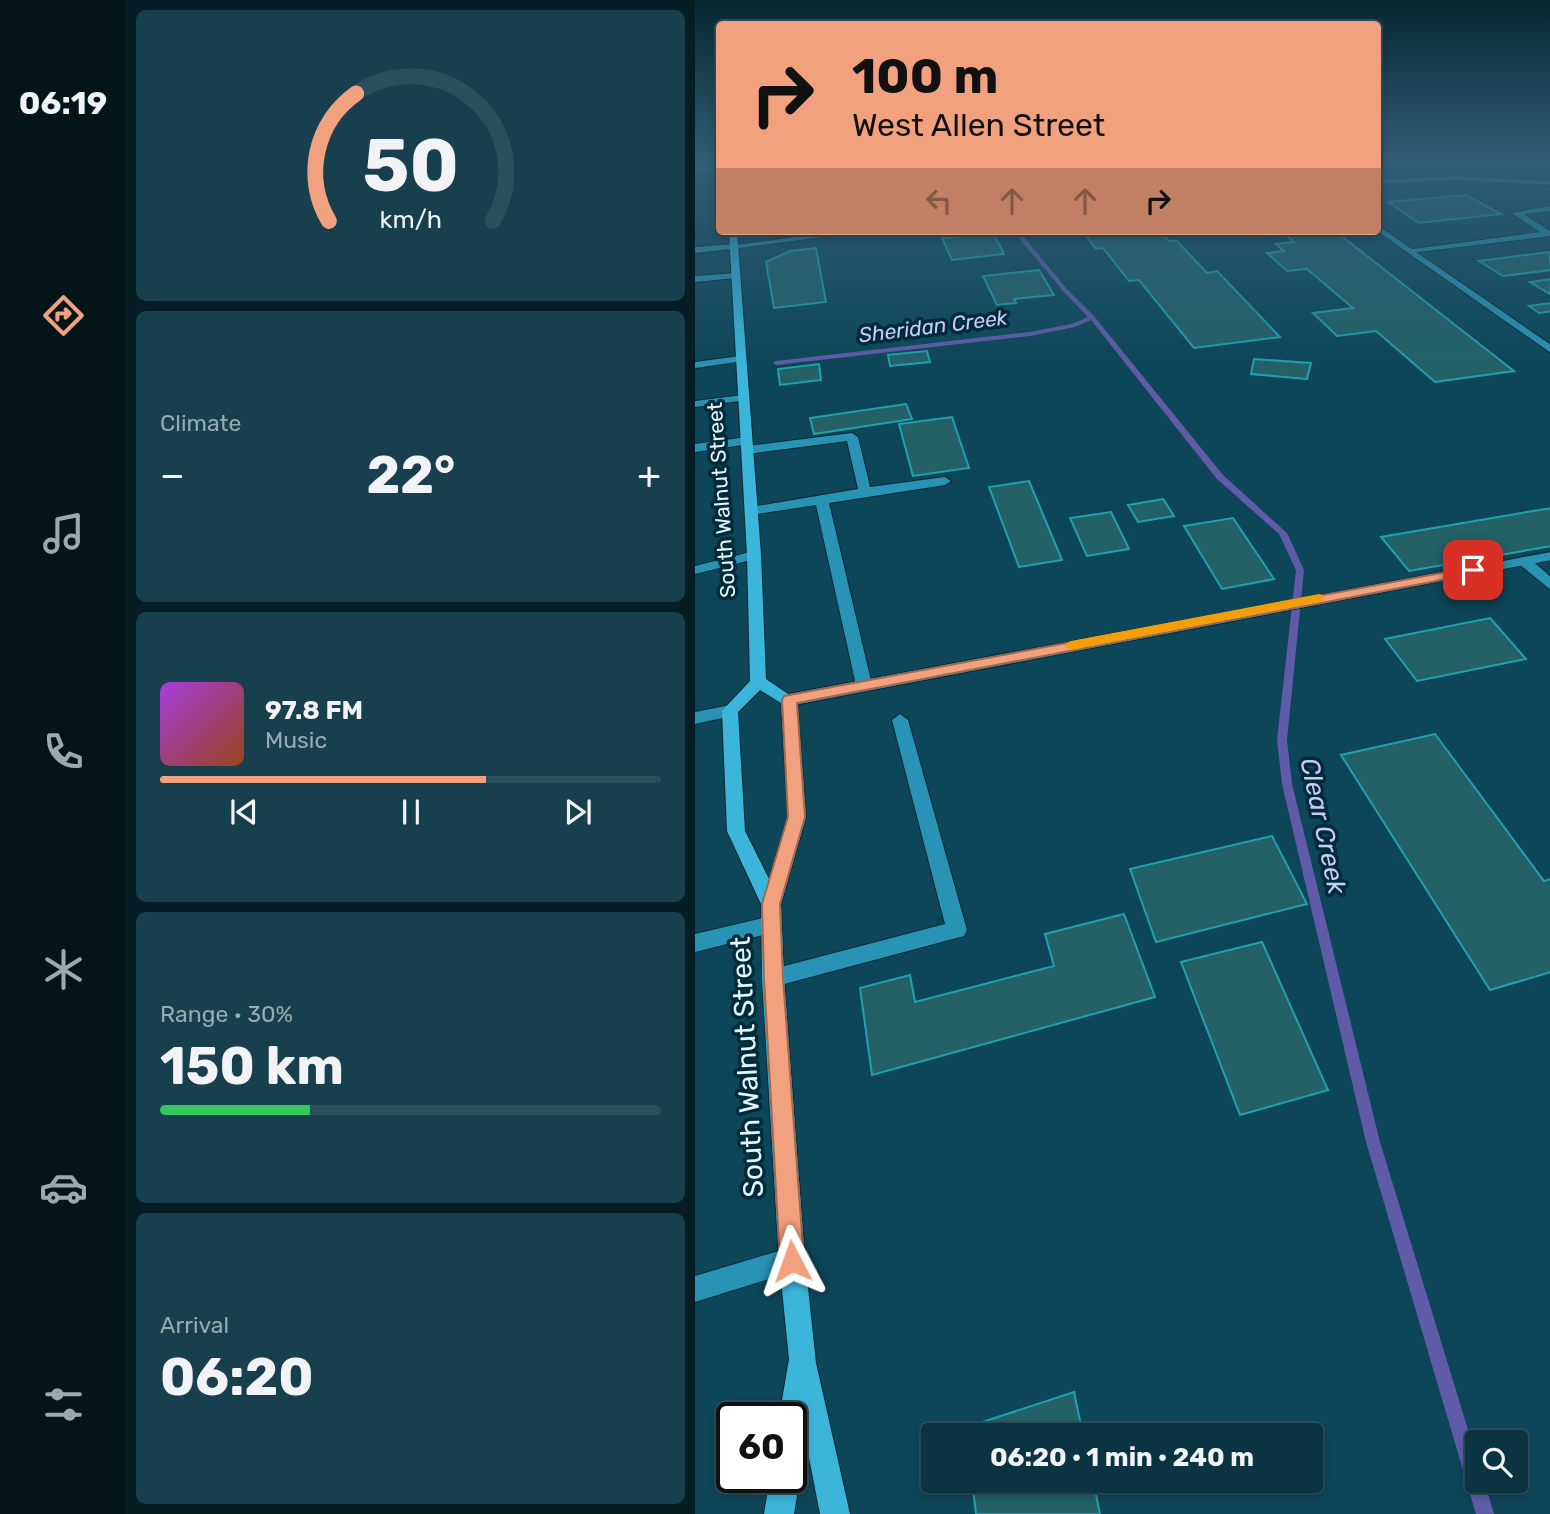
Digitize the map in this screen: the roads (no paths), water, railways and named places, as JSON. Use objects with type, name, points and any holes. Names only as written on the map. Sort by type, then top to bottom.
[{"type":"main road","name":"South Walnut Street","points":[[733,235],[754,555],[758,682]]},
{"type":"main road","points":[[730,712],[758,682],[789,700]]},
{"type":"main road","name":"South Walnut Street","points":[[789,700],[797,817],[772,915],[773,978],[792,1261],[803,1359],[796,1402]]},
{"type":"main road","name":"South Walnut Street","points":[[730,712],[736,831],[772,915]]},
{"type":"main road","points":[[803,1359],[835,1514]]},
{"type":"main road","points":[[779,1514],[782,1493]]},
{"type":"street","points":[[1410,250],[1548,234],[1538,228]]},
{"type":"street","points":[[1381,230],[1550,349]]},
{"type":"street","points":[[695,250],[829,235]]},
{"type":"street","points":[[1260,235],[1272,245]]},
{"type":"street","points":[[695,279],[735,275]]},
{"type":"street","points":[[695,365],[740,359]]},
{"type":"street","points":[[695,404],[743,398]]},
{"type":"street","points":[[695,448],[852,437],[865,492]]},
{"type":"street","points":[[751,511],[945,481]]},
{"type":"street","points":[[822,499],[864,685]]},
{"type":"street","points":[[695,570],[754,555]]},
{"type":"street","points":[[789,700],[1550,556]]},
{"type":"street","points":[[1524,561],[1550,586]]},
{"type":"street","points":[[695,718],[730,712]]},
{"type":"street","points":[[773,978],[957,930],[900,720]]},
{"type":"street","points":[[695,943],[772,915]]},
{"type":"street","points":[[695,1289],[792,1261]]},
{"type":"waterway","name":"Clear Creek","points":[[1019,235],[1064,289],[1092,317]]},
{"type":"waterway","name":"Sheridan Creek","points":[[776,363],[1030,334],[1073,326],[1092,317]]},
{"type":"waterway","name":"Clear Creek","points":[[1092,317],[1220,477],[1283,533],[1300,570],[1282,740],[1287,784],[1373,1142],[1485,1514]]}]
